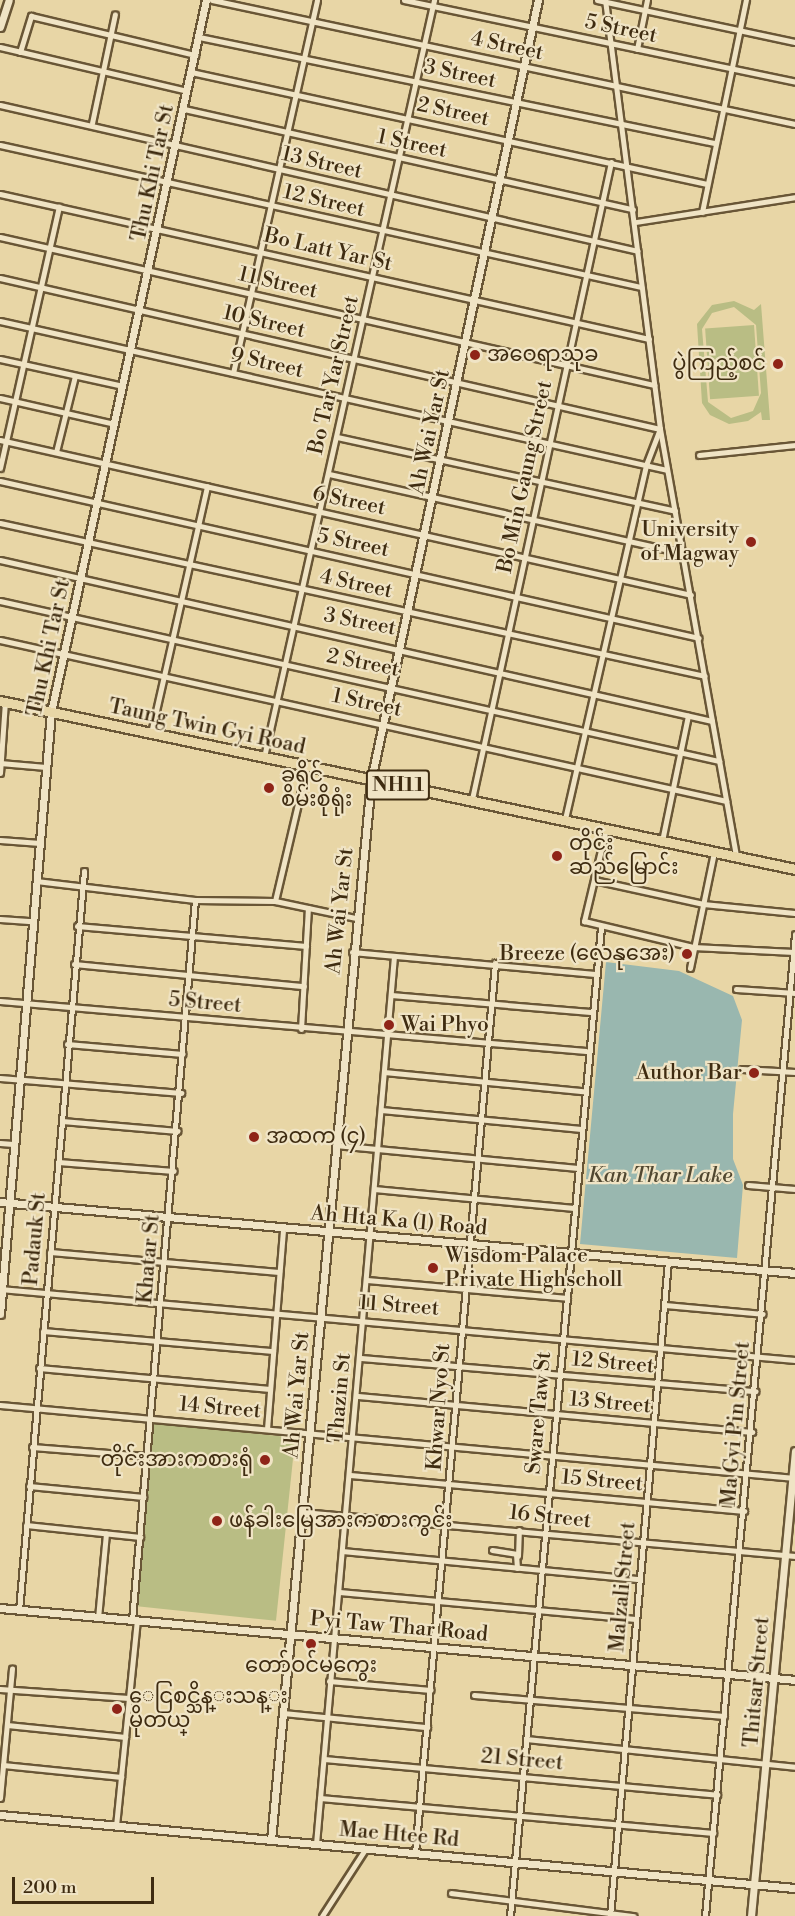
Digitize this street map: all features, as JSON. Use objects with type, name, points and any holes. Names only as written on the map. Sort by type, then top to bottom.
[{"type":"highway","name":"Taung Twin Gyi Road","points":[[2,702],[795,868]]},
{"type":"street","points":[[0,27],[9,0]]},
{"type":"street","name":"Thu Khi Tar St","points":[[0,1314],[18,1079],[51,712],[159,229],[206,0]]},
{"type":"street","name":"4 Street","points":[[212,0],[795,124]]},
{"type":"street","points":[[233,373],[317,0]]},
{"type":"street","name":"5 Street","points":[[404,0],[433,3],[532,27],[795,82]]},
{"type":"street","name":"Ah Wai Yar St","points":[[272,1840],[321,1317],[352,952],[371,780],[386,723],[538,0]]},
{"type":"street","points":[[597,0],[795,42]]},
{"type":"street","points":[[637,49],[647,0]]},
{"type":"street","points":[[702,212],[714,143],[746,0]]},
{"type":"street","points":[[605,1],[629,166],[641,287],[660,429],[736,856]]},
{"type":"street","name":"Bo Tar Yar Street","points":[[264,757],[374,277],[433,3]]},
{"type":"street","points":[[92,123],[115,14]]},
{"type":"street","points":[[20,52],[31,16],[195,55]]},
{"type":"street","name":"3 Street","points":[[199,37],[714,143]]},
{"type":"street","points":[[0,47],[187,91]]},
{"type":"street","name":"2 Street","points":[[191,72],[707,184]]},
{"type":"street","name":"13 Street","points":[[0,105],[92,123],[176,147],[638,251]]},
{"type":"street","name":"1 Street","points":[[184,109],[399,159],[500,178],[633,209]]},
{"type":"street","name":"12 Street","points":[[0,145],[586,277],[641,287]]},
{"type":"street","name":"Bo Min Gaung Street","points":[[472,799],[611,162]]},
{"type":"street","name":"Bo Latt Yar St","points":[[0,194],[649,339]]},
{"type":"street","points":[[636,222],[795,197]]},
{"type":"street","points":[[0,468],[3,440],[15,402],[59,207]]},
{"type":"street","name":"11 Street","points":[[0,237],[654,385]]},
{"type":"street","name":"10 Street","points":[[0,278],[355,360],[457,386],[660,429]]},
{"type":"street","name":"9 Street","points":[[0,321],[667,470]]},
{"type":"street","points":[[0,359],[123,386]]},
{"type":"street","points":[[56,452],[75,376]]},
{"type":"street","points":[[0,398],[114,424]]},
{"type":"street","points":[[565,819],[646,465],[660,429]]},
{"type":"street","points":[[338,437],[675,511]]},
{"type":"street","name":"6 Street","points":[[3,440],[691,595]]},
{"type":"street","points":[[699,455],[795,445]]},
{"type":"street","points":[[329,474],[682,553]]},
{"type":"street","name":"5 Street","points":[[0,481],[699,638]]},
{"type":"street","points":[[151,733],[207,486]]},
{"type":"street","name":"4 Street","points":[[0,523],[705,676]]},
{"type":"street","name":"3 Street","points":[[0,560],[294,626],[402,647],[712,722]]},
{"type":"street","name":"2 Street","points":[[0,601],[393,686],[719,761]]},
{"type":"street","name":"1 Street","points":[[0,640],[276,702],[386,723],[483,748],[726,801]]},
{"type":"street","points":[[0,773],[2,702]]},
{"type":"street","points":[[662,841],[688,716]]},
{"type":"street","points":[[0,763],[46,767]]},
{"type":"street","points":[[275,901],[306,766]]},
{"type":"street","points":[[606,828],[584,921],[601,927],[693,946],[794,952]]},
{"type":"street","points":[[0,840],[40,843]]},
{"type":"street","points":[[690,968],[715,852]]},
{"type":"street","name":"Padauk St","points":[[19,1610],[35,1408],[55,1207],[80,889],[84,871]]},
{"type":"street","points":[[594,880],[703,904],[795,913]]},
{"type":"street","points":[[36,881],[80,889],[195,900],[275,901],[356,918]]},
{"type":"street","name":"Khatar St","points":[[116,1826],[129,1698],[143,1497],[178,1131],[195,900]]},
{"type":"street","points":[[301,1029],[308,908]]},
{"type":"street","points":[[0,919],[32,921]]},
{"type":"street","points":[[77,926],[306,946]]},
{"type":"street","name":"Sware Taw St","points":[[510,1916],[567,1298],[586,1051],[601,927]]},
{"type":"street","name":"Ma Gyi Pin Street","points":[[705,1916],[793,993],[795,934]]},
{"type":"street","points":[[352,952],[495,963],[595,975]]},
{"type":"street","name":"Thazin St","points":[[316,1844],[329,1681],[358,1396],[394,956]]},
{"type":"street","name":"Khwar Nyo St","points":[[415,1853],[495,963]]},
{"type":"street","points":[[74,964],[304,986]]},
{"type":"street","points":[[736,989],[793,993]]},
{"type":"street","points":[[391,995],[590,1012]]},
{"type":"street","name":"5 Street","points":[[0,1001],[301,1029],[346,1030],[586,1051]]},
{"type":"street","points":[[68,1044],[183,1054]]},
{"type":"street","points":[[742,1069],[795,1072]]},
{"type":"street","points":[[384,1072],[583,1091]]},
{"type":"street","points":[[0,1078],[181,1093]]},
{"type":"street","points":[[381,1110],[580,1129]]},
{"type":"street","points":[[62,1121],[178,1131]]},
{"type":"street","points":[[0,1143],[13,1144]]},
{"type":"street","points":[[335,1145],[478,1160],[578,1167]]},
{"type":"street","points":[[58,1162],[174,1171]]},
{"type":"street","points":[[748,1185],[795,1189]]},
{"type":"street","points":[[374,1189],[574,1208]]},
{"type":"street","name":"Ah Hta Ka (1) Road","points":[[0,1202],[795,1273]]},
{"type":"street","points":[[267,1429],[283,1228]]},
{"type":"street","points":[[51,1252],[279,1272]]},
{"type":"street","name":"Malzali Street","points":[[611,1915],[668,1261]]},
{"type":"street","points":[[367,1280],[567,1298]]},
{"type":"street","name":"11 Street","points":[[1,1289],[462,1327],[795,1360]]},
{"type":"street","points":[[664,1305],[763,1314]]},
{"type":"street","points":[[43,1331],[273,1351]]},
{"type":"street","name":"12 Street","points":[[361,1358],[756,1391]]},
{"type":"street","points":[[39,1368],[270,1389]]},
{"type":"street","name":"13 Street","points":[[358,1396],[752,1432]]},
{"type":"street","name":"14 Street","points":[[0,1405],[453,1444],[794,1478]]},
{"type":"street","points":[[32,1447],[147,1456]]},
{"type":"street","name":"Thitsar Street","points":[[751,1916],[795,1451]]},
{"type":"street","name":"15 Street","points":[[350,1475],[450,1482],[744,1510]]},
{"type":"street","points":[[29,1486],[143,1497]]},
{"type":"street","name":"16 Street","points":[[302,1512],[446,1522],[795,1556]]},
{"type":"street","points":[[26,1525],[140,1537]]},
{"type":"street","points":[[517,1568],[519,1530]]},
{"type":"street","points":[[98,1617],[106,1533]]},
{"type":"street","points":[[492,1550],[518,1556]]},
{"type":"street","points":[[342,1551],[640,1579]]},
{"type":"street","points":[[339,1592],[636,1619]]},
{"type":"street","name":"Pyi Taw Thar Road","points":[[0,1608],[795,1680]]},
{"type":"street","points":[[0,1798],[12,1668]]},
{"type":"street","points":[[329,1681],[431,1690]]},
{"type":"street","points":[[0,1689],[129,1698]]},
{"type":"street","points":[[474,1695],[724,1716]]},
{"type":"street","points":[[283,1713],[428,1727]]},
{"type":"street","points":[[7,1725],[125,1737]]},
{"type":"street","points":[[526,1739],[795,1767]]},
{"type":"street","name":"21 Street","points":[[324,1759],[717,1795]]},
{"type":"street","points":[[3,1765],[121,1777]]},
{"type":"street","points":[[320,1798],[713,1833]]},
{"type":"street","name":"Mae Htee Rd","points":[[0,1815],[795,1888]]},
{"type":"street","points":[[322,1916],[366,1848]]},
{"type":"street","points":[[451,1893],[611,1915],[634,1916]]},
{"type":"green space","points":[[734,301],[754,310],[761,304],[770,420],[762,420],[761,412],[748,421],[729,424],[710,415],[702,403],[697,324],[712,305]],"holes":[[[734,307],[756,325],[761,393],[753,411],[731,418],[708,402],[702,329],[712,313]]]},
{"type":"green space","points":[[754,325],[759,396],[710,399],[705,328]]},
{"type":"green space","name":"ဖန်ခါးမြေအားကစားကွင်း","points":[[154,1423],[295,1438],[276,1621],[135,1606]]},
{"type":"water","name":"Kan Thar Lake","points":[[606,962],[679,971],[733,996],[742,1020],[733,1114],[733,1159],[743,1185],[737,1258],[580,1244]]},
{"type":"place","name":"အဝေရာသုခ","points":[[475,355]]},
{"type":"place","name":"ပွဲကြည့်စင်","points":[[778,364]]},
{"type":"place","name":"University of Magway","points":[[751,542]]},
{"type":"place","name":"ခရိုင် စိမ်းစိုရုံး","points":[[269,788]]},
{"type":"place","name":"တိုင်း ဆည်မြောင်း","points":[[557,856]]},
{"type":"place","name":"Breeze (လေနုအေး)","points":[[687,954]]},
{"type":"place","name":"Wai Phyo","points":[[389,1025]]},
{"type":"place","name":"Author Bar","points":[[754,1073]]},
{"type":"place","name":"အထက (၄)","points":[[254,1137]]},
{"type":"place","name":"Wisdom Palace Private Highscholl","points":[[433,1268]]},
{"type":"place","name":"တိုင်းအားကစားရုံ","points":[[265,1460]]},
{"type":"place","name":"ဖန်ခါးမြေအားကစားကွင်း","points":[[217,1521]]},
{"type":"place","name":"တော်ဝင်မကွေး","points":[[311,1644]]},
{"type":"place","name":"ေငြစင္သိန္းသန္း မိုတယ္","points":[[117,1709]]}]
